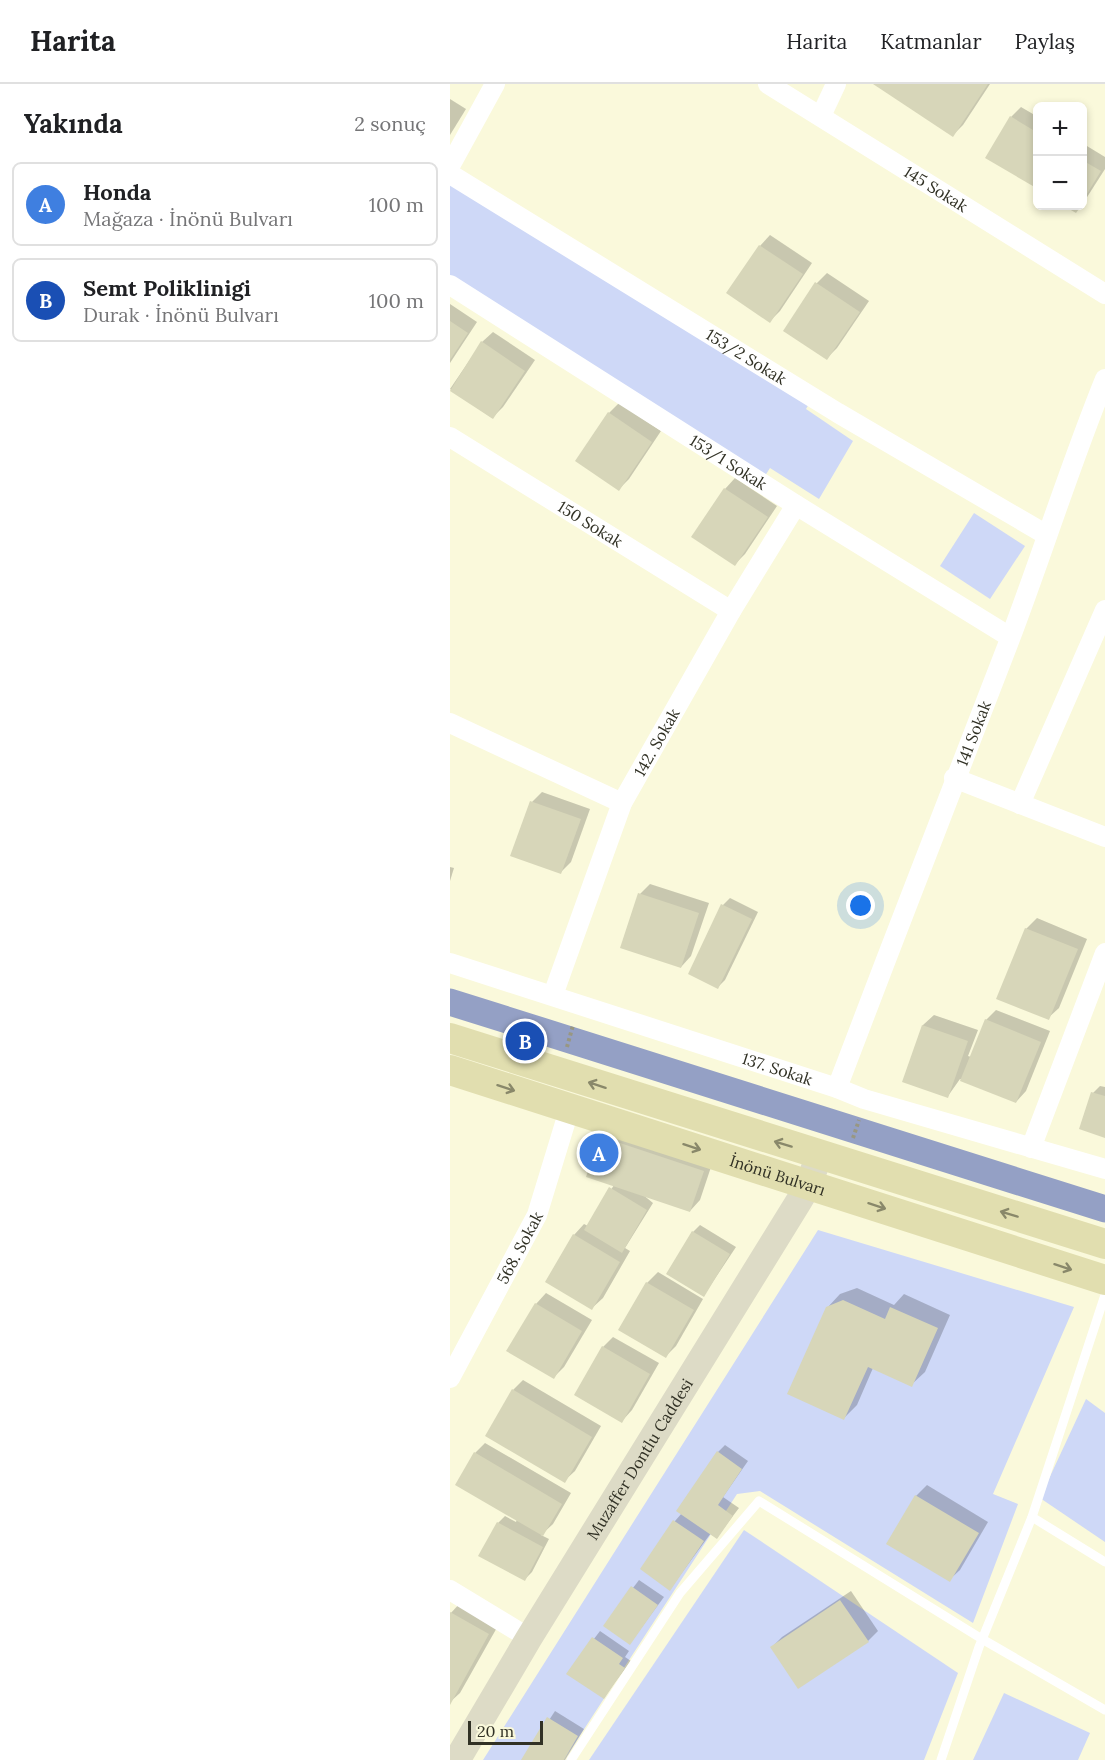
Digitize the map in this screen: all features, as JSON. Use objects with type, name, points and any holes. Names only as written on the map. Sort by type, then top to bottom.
[{"type":"main road","name":"İnönü Bulvarı","points":[[450,1038],[1105,1244]]},
{"type":"main road","name":"İnönü Bulvarı","points":[[450,1070],[1105,1280]]},
{"type":"street","points":[[450,166],[495,84]]},
{"type":"street","name":"145 Sokak","points":[[768,84],[1105,294]]},
{"type":"street","points":[[821,116],[836,84]]},
{"type":"street","name":"153/2 Sokak","points":[[450,174],[838,413],[1045,534]]},
{"type":"street","name":"153/1 Sokak","points":[[450,285],[796,505],[1010,637]]},
{"type":"street","name":"141 Sokak","points":[[837,1088],[1010,637],[1045,534],[1105,379]]},
{"type":"street","name":"150 Sokak","points":[[450,437],[731,611]]},
{"type":"street","name":"142. Sokak","points":[[553,995],[622,803],[731,611],[796,505]]},
{"type":"street","points":[[1020,804],[1105,610]]},
{"type":"street","points":[[450,723],[622,803]]},
{"type":"street","points":[[954,778],[1105,837]]},
{"type":"street","points":[[1031,1148],[1105,952]]},
{"type":"street","name":"137. Sokak","points":[[450,963],[837,1088],[864,1099],[1105,1169]]},
{"type":"street","name":"568. Sokak","points":[[450,1378],[537,1215],[570,1107]]},
{"type":"street","name":"Muzaffer Dontlu Caddesi","points":[[457,1760],[529,1638],[809,1184],[819,1155]]},
{"type":"street","points":[[450,1590],[529,1638]]},
{"type":"lane","points":[[941,1760],[982,1639],[1032,1517],[1105,1296]]},
{"type":"lane","points":[[571,1760],[680,1593],[759,1501],[982,1639],[1105,1710]]},
{"type":"lane","points":[[1032,1517],[1105,1562]]},
{"type":"path","points":[[566,1052],[575,1018]]},
{"type":"path","points":[[852,1141],[862,1108]]},
{"type":"shaded area","points":[[450,174],[813,397],[806,409],[853,441],[819,499],[770,468],[761,482],[450,285]]},
{"type":"shaded area","points":[[974,513],[1025,546],[990,599],[940,566]]},
{"type":"shaded area","points":[[818,1230],[1074,1307],[993,1494],[1018,1504],[973,1623],[760,1491],[737,1494],[564,1760],[483,1760]]},
{"type":"shaded area","points":[[1086,1399],[1105,1413],[1105,1542],[1040,1498]]},
{"type":"shaded area","points":[[744,1530],[958,1673],[924,1760],[589,1760]]},
{"type":"shaded area","points":[[1004,1693],[1090,1733],[1078,1760],[973,1760]]},
{"type":"building","points":[[873,84],[988,84],[953,137]]},
{"type":"building","points":[[1010,116],[1033,130],[1033,186],[985,158]]},
{"type":"building","points":[[1087,163],[1101,171],[1087,194]]},
{"type":"building","points":[[759,245],[803,274],[770,323],[726,293]]},
{"type":"building","points":[[815,282],[860,312],[827,360],[783,331]]},
{"type":"building","points":[[450,321],[468,333],[450,360]]},
{"type":"building","points":[[481,341],[525,371],[493,419],[450,391]]},
{"type":"building","points":[[608,412],[652,442],[619,491],[575,461]]},
{"type":"building","points":[[724,488],[768,517],[735,566],[691,537]]},
{"type":"building","points":[[530,801],[581,819],[561,874],[510,856]]},
{"type":"building","points":[[638,893],[699,913],[681,968],[620,948]]},
{"type":"building","points":[[721,904],[752,919],[718,989],[688,974]]},
{"type":"building","points":[[1025,928],[1078,949],[1049,1020],[996,999]]},
{"type":"building","points":[[985,1019],[1041,1042],[1016,1103],[960,1081]]},
{"type":"building","points":[[922,1025],[968,1041],[948,1098],[902,1082]]},
{"type":"building","points":[[1091,1092],[1105,1096],[1105,1138],[1079,1129]]},
{"type":"building","points":[[599,1136],[704,1171],[690,1212],[586,1177]]},
{"type":"building","points":[[609,1187],[647,1210],[622,1253],[584,1230]]},
{"type":"building","points":[[692,1231],[730,1254],[704,1297],[666,1274]]},
{"type":"building","points":[[573,1234],[620,1262],[592,1310],[545,1282]]},
{"type":"building","points":[[646,1282],[694,1310],[666,1358],[618,1330]]},
{"type":"building","points":[[843,1300],[885,1319],[890,1307],[938,1328],[912,1387],[868,1367],[844,1420],[787,1394],[826,1307]]},
{"type":"building","points":[[535,1303],[582,1331],[554,1379],[506,1351]]},
{"type":"building","points":[[602,1346],[650,1374],[622,1423],[574,1395]]},
{"type":"building","points":[[512,1389],[592,1437],[565,1483],[485,1436]]},
{"type":"building","points":[[717,1451],[742,1469],[718,1505],[733,1516],[717,1539],[676,1511]]},
{"type":"building","points":[[474,1452],[562,1504],[543,1536],[455,1485]]},
{"type":"building","points":[[915,1495],[979,1533],[950,1582],[886,1544]]},
{"type":"building","points":[[673,1520],[704,1541],[670,1591],[640,1569]]},
{"type":"building","points":[[497,1522],[543,1547],[525,1581],[478,1556]]},
{"type":"building","points":[[631,1586],[658,1605],[630,1645],[603,1626]]},
{"type":"building","points":[[840,1600],[869,1642],[798,1689],[770,1647]]},
{"type":"building","points":[[450,1612],[489,1634],[450,1705]]},
{"type":"building","points":[[592,1637],[623,1658],[619,1664],[625,1668],[604,1699],[566,1674]]},
{"type":"building","points":[[547,1717],[578,1736],[564,1760],[521,1760]]},
{"type":"waterway","points":[[450,1002],[1105,1209]]},
{"type":"place","name":"Semt Poliklinigi","points":[[525,1041]]},
{"type":"place","name":"Honda","points":[[599,1153]]}]
